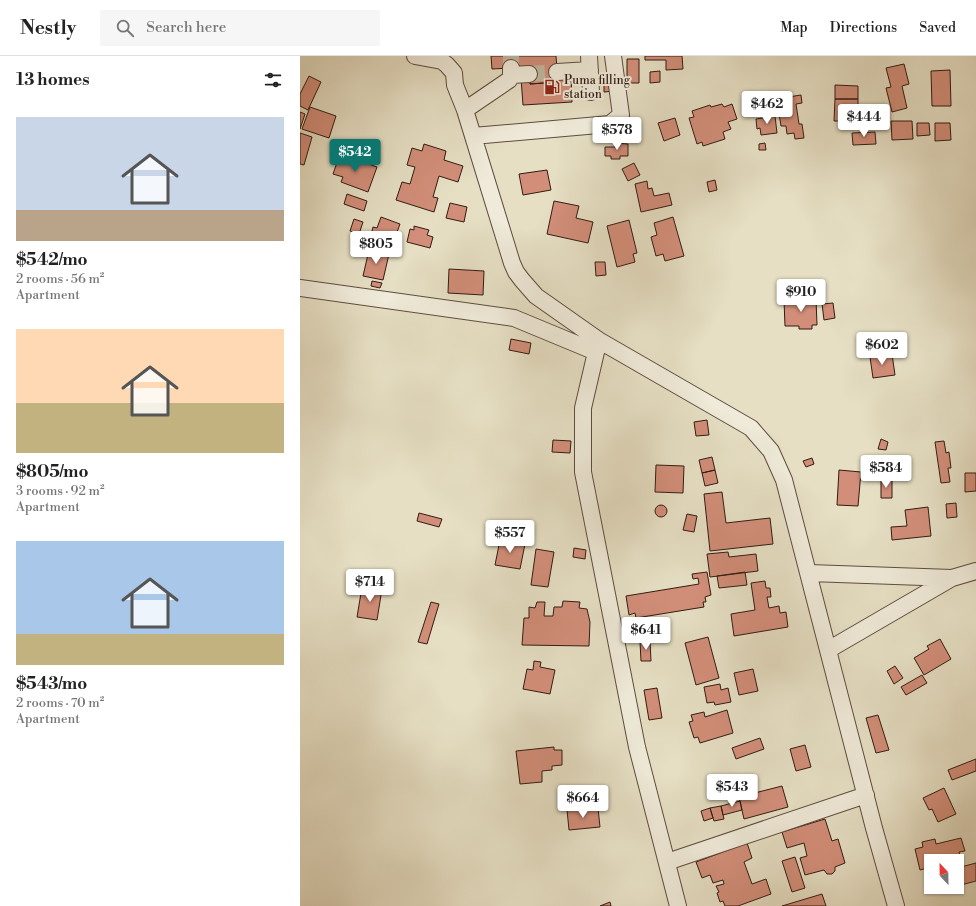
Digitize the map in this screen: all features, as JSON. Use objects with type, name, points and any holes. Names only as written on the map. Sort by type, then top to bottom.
[{"type":"street","points":[[415,56],[448,58],[447,65],[454,73],[456,85],[516,272],[536,296],[598,346]]},
{"type":"street","points":[[473,136],[610,124],[621,115],[613,56]]},
{"type":"street","points":[[557,72],[589,63],[591,92]]},
{"type":"street","points":[[465,110],[509,80],[511,72],[529,74]]},
{"type":"street","points":[[300,288],[514,318],[598,346],[751,428],[771,451],[784,480],[896,906]]},
{"type":"street","points":[[598,346],[583,408],[583,472],[637,747],[678,906]]},
{"type":"street","points":[[828,650],[952,578],[976,571]]},
{"type":"street","points":[[809,573],[952,578]]},
{"type":"street","points":[[666,862],[866,795]]},
{"type":"building","points":[[491,56],[556,56],[558,82],[530,84],[529,67],[492,69]]},
{"type":"building","points":[[645,56],[682,56],[683,69],[666,70],[666,60],[645,60]]},
{"type":"building","points":[[627,59],[639,59],[639,83],[627,83]]},
{"type":"building","points":[[904,64],[909,84],[902,86],[907,108],[892,112],[886,88],[891,87],[886,68]]},
{"type":"building","points":[[950,70],[951,106],[932,106],[931,71]]},
{"type":"building","points":[[660,71],[660,82],[650,83],[650,72]]},
{"type":"building","points":[[571,75],[572,102],[523,105],[521,78],[529,78],[530,84],[558,82],[557,76]]},
{"type":"building","points":[[309,76],[321,82],[308,110],[300,106],[300,94]]},
{"type":"building","points":[[604,77],[615,77],[615,91],[604,92]]},
{"type":"building","points":[[835,85],[858,86],[858,99],[835,99]]},
{"type":"building","points":[[801,95],[802,103],[796,104],[799,124],[802,124],[804,138],[795,139],[794,133],[787,134],[786,126],[781,126],[778,107],[783,106],[782,98]]},
{"type":"building","points":[[835,99],[858,99],[860,124],[848,124],[848,121],[834,121]]},
{"type":"building","points":[[722,104],[724,107],[732,104],[737,119],[728,122],[731,129],[723,132],[725,139],[703,146],[702,142],[697,144],[689,118],[694,117],[692,111],[710,105],[711,107]]},
{"type":"building","points":[[310,107],[336,116],[329,138],[302,129]]},
{"type":"building","points":[[300,112],[305,114],[300,129]]},
{"type":"building","points":[[775,116],[777,133],[761,135],[760,128],[757,129],[756,119]]},
{"type":"building","points":[[675,118],[680,135],[664,141],[658,123]]},
{"type":"building","points":[[891,121],[912,121],[913,139],[892,140]]},
{"type":"building","points":[[917,123],[929,123],[930,135],[917,136]]},
{"type":"building","points":[[935,123],[950,123],[951,140],[935,141]]},
{"type":"building","points":[[875,132],[876,144],[853,145],[852,133]]},
{"type":"building","points":[[300,133],[312,137],[304,165],[300,164]]},
{"type":"building","points":[[615,143],[628,144],[628,156],[620,156],[620,159],[611,159],[611,156],[605,156],[605,147],[615,147]]},
{"type":"building","points":[[765,143],[766,150],[759,150],[759,144]]},
{"type":"building","points":[[424,144],[446,151],[444,160],[463,166],[458,182],[439,176],[433,197],[438,198],[434,212],[396,200],[402,182],[410,184],[415,167],[407,165],[412,148],[422,151]]},
{"type":"building","points":[[340,154],[377,167],[368,192],[341,182],[343,177],[333,174]]},
{"type":"building","points":[[634,163],[640,175],[628,181],[622,169]]},
{"type":"building","points":[[547,170],[551,190],[523,195],[519,174]]},
{"type":"building","points":[[715,180],[717,190],[709,192],[707,182]]},
{"type":"building","points":[[647,181],[648,189],[652,188],[654,196],[669,193],[672,205],[641,212],[635,184]]},
{"type":"building","points":[[347,194],[367,201],[364,211],[344,204]]},
{"type":"building","points":[[554,201],[579,206],[576,218],[593,222],[588,243],[547,234]]},
{"type":"building","points":[[450,203],[467,207],[464,222],[446,218]]},
{"type":"building","points":[[381,217],[400,224],[393,243],[371,235],[373,227],[377,228]]},
{"type":"building","points":[[673,217],[684,256],[665,261],[663,254],[656,256],[651,237],[657,235],[654,223]]},
{"type":"building","points":[[354,219],[363,222],[359,234],[350,231]]},
{"type":"building","points":[[629,220],[637,253],[633,254],[635,262],[617,267],[607,226]]},
{"type":"building","points":[[414,226],[429,230],[427,235],[433,237],[430,248],[407,242],[410,229],[414,230]]},
{"type":"building","points":[[369,250],[389,254],[383,280],[363,276]]},
{"type":"building","points":[[595,262],[605,262],[606,275],[596,276]]},
{"type":"building","points":[[449,269],[484,271],[483,295],[448,293]]},
{"type":"building","points":[[372,281],[382,283],[380,288],[371,286]]},
{"type":"building","points":[[816,299],[817,325],[812,325],[812,329],[799,329],[799,326],[785,326],[784,300]]},
{"type":"building","points":[[833,303],[835,318],[824,320],[822,304]]},
{"type":"building","points":[[511,339],[531,343],[529,354],[509,350]]},
{"type":"building","points":[[892,354],[895,375],[873,378],[870,357]]},
{"type":"building","points":[[707,420],[709,435],[696,436],[694,422]]},
{"type":"building","points":[[881,439],[888,442],[886,450],[878,449]]},
{"type":"building","points":[[553,440],[571,441],[570,453],[552,452]]},
{"type":"building","points":[[944,441],[946,453],[949,452],[951,468],[948,468],[950,482],[941,483],[935,442]]},
{"type":"building","points":[[712,457],[715,470],[702,473],[699,460]]},
{"type":"building","points":[[812,458],[814,464],[806,467],[803,461]]},
{"type":"building","points":[[866,459],[879,463],[876,472],[863,468]]},
{"type":"building","points":[[656,465],[684,466],[683,493],[655,492]]},
{"type":"building","points":[[715,470],[718,483],[705,486],[702,473]]},
{"type":"building","points":[[839,470],[861,472],[858,506],[837,505]]},
{"type":"building","points":[[965,473],[976,473],[976,491],[965,492]]},
{"type":"building","points":[[881,480],[892,480],[892,498],[881,498]]},
{"type":"building","points":[[722,492],[726,523],[770,518],[773,544],[710,551],[704,494]]},
{"type":"building","points":[[956,503],[957,517],[947,518],[946,504]]},
{"type":"building","points":[[659,505],[663,505],[667,511],[663,517],[659,517],[655,513],[655,509]]},
{"type":"building","points":[[928,507],[931,536],[892,540],[891,527],[907,526],[905,510]]},
{"type":"building","points":[[419,513],[442,519],[439,527],[417,521]]},
{"type":"building","points":[[687,514],[697,516],[694,532],[683,530]]},
{"type":"building","points":[[500,540],[525,544],[520,569],[495,565]]},
{"type":"building","points":[[574,548],[586,550],[585,559],[573,557]]},
{"type":"building","points":[[536,549],[554,552],[548,587],[531,585]]},
{"type":"building","points":[[728,552],[729,557],[756,554],[758,571],[710,577],[707,554]]},
{"type":"building","points":[[707,572],[711,595],[705,597],[706,602],[703,602],[704,607],[636,618],[635,613],[629,615],[626,596],[699,584],[698,578],[693,579],[692,574]]},
{"type":"building","points":[[745,572],[747,585],[719,588],[717,576]]},
{"type":"building","points":[[765,581],[766,588],[770,588],[771,597],[767,597],[769,608],[779,606],[780,613],[786,612],[788,627],[734,636],[731,614],[755,610],[751,583]]},
{"type":"building","points":[[362,587],[382,589],[377,620],[357,617]]},
{"type":"building","points":[[563,601],[580,602],[579,608],[587,609],[590,622],[589,646],[522,645],[524,618],[529,618],[529,607],[535,608],[537,602],[545,602],[544,616],[553,616],[554,607],[562,607]]},
{"type":"building","points":[[431,602],[439,604],[427,644],[418,642]]},
{"type":"building","points":[[708,637],[719,678],[696,685],[685,643]]},
{"type":"building","points":[[940,639],[951,659],[924,675],[914,658],[929,649],[927,646]]},
{"type":"building","points":[[650,641],[651,661],[641,661],[640,642]]},
{"type":"building","points":[[534,661],[541,662],[540,667],[555,670],[550,694],[523,689],[527,669],[533,670]]},
{"type":"building","points":[[895,666],[903,678],[894,684],[887,671]]},
{"type":"building","points":[[753,669],[758,691],[739,695],[734,673]]},
{"type":"building","points":[[922,675],[927,683],[906,695],[901,687]]},
{"type":"building","points":[[720,684],[721,690],[728,688],[731,702],[715,705],[714,702],[707,703],[704,687]]},
{"type":"building","points":[[657,688],[662,718],[649,720],[644,690]]},
{"type":"building","points":[[727,710],[733,733],[700,743],[698,737],[694,738],[689,722],[693,721],[691,715],[704,712],[705,717]]},
{"type":"building","points":[[878,715],[889,750],[876,753],[866,718]]},
{"type":"building","points":[[760,738],[764,749],[736,759],[732,748]]},
{"type":"building","points":[[805,745],[811,767],[796,771],[790,749]]},
{"type":"building","points":[[554,747],[554,750],[562,750],[562,765],[552,766],[552,770],[542,771],[542,782],[520,784],[516,751]]},
{"type":"building","points":[[976,759],[976,771],[952,780],[948,770]]},
{"type":"building","points":[[782,786],[788,807],[744,819],[739,797]]},
{"type":"building","points":[[944,788],[956,814],[938,822],[932,809],[929,810],[923,798]]},
{"type":"building","points":[[740,801],[742,810],[723,815],[721,806]]},
{"type":"building","points":[[721,806],[724,819],[714,821],[710,808]]},
{"type":"building","points":[[598,808],[600,827],[569,830],[567,810]]},
{"type":"building","points":[[710,808],[713,818],[704,821],[701,811]]},
{"type":"building","points":[[825,819],[832,841],[838,839],[845,863],[835,867],[835,871],[832,874],[827,874],[824,870],[805,875],[800,858],[807,856],[804,843],[787,848],[782,832]]},
{"type":"building","points":[[961,838],[965,851],[959,852],[960,854],[924,854],[924,869],[920,870],[915,849],[923,847],[922,842],[935,839],[936,844]]},
{"type":"building","points":[[747,843],[752,858],[744,862],[752,884],[766,879],[771,894],[738,906],[725,906],[723,901],[720,902],[717,893],[719,892],[716,886],[724,884],[723,880],[713,883],[710,875],[702,878],[696,862]]},
{"type":"building","points":[[795,857],[805,888],[792,892],[782,861]]},
{"type":"building","points":[[976,863],[976,881],[964,884],[964,866]]},
{"type":"building","points":[[822,894],[826,906],[782,906]]},
{"type":"building","points":[[610,902],[611,906],[600,906]]},
{"type":"tunnel","points":[[511,56],[511,68]]},
{"type":"tunnel","points":[[529,74],[557,72]]},
{"type":"place","name":"Puma filling station","points":[[552,87]]}]
